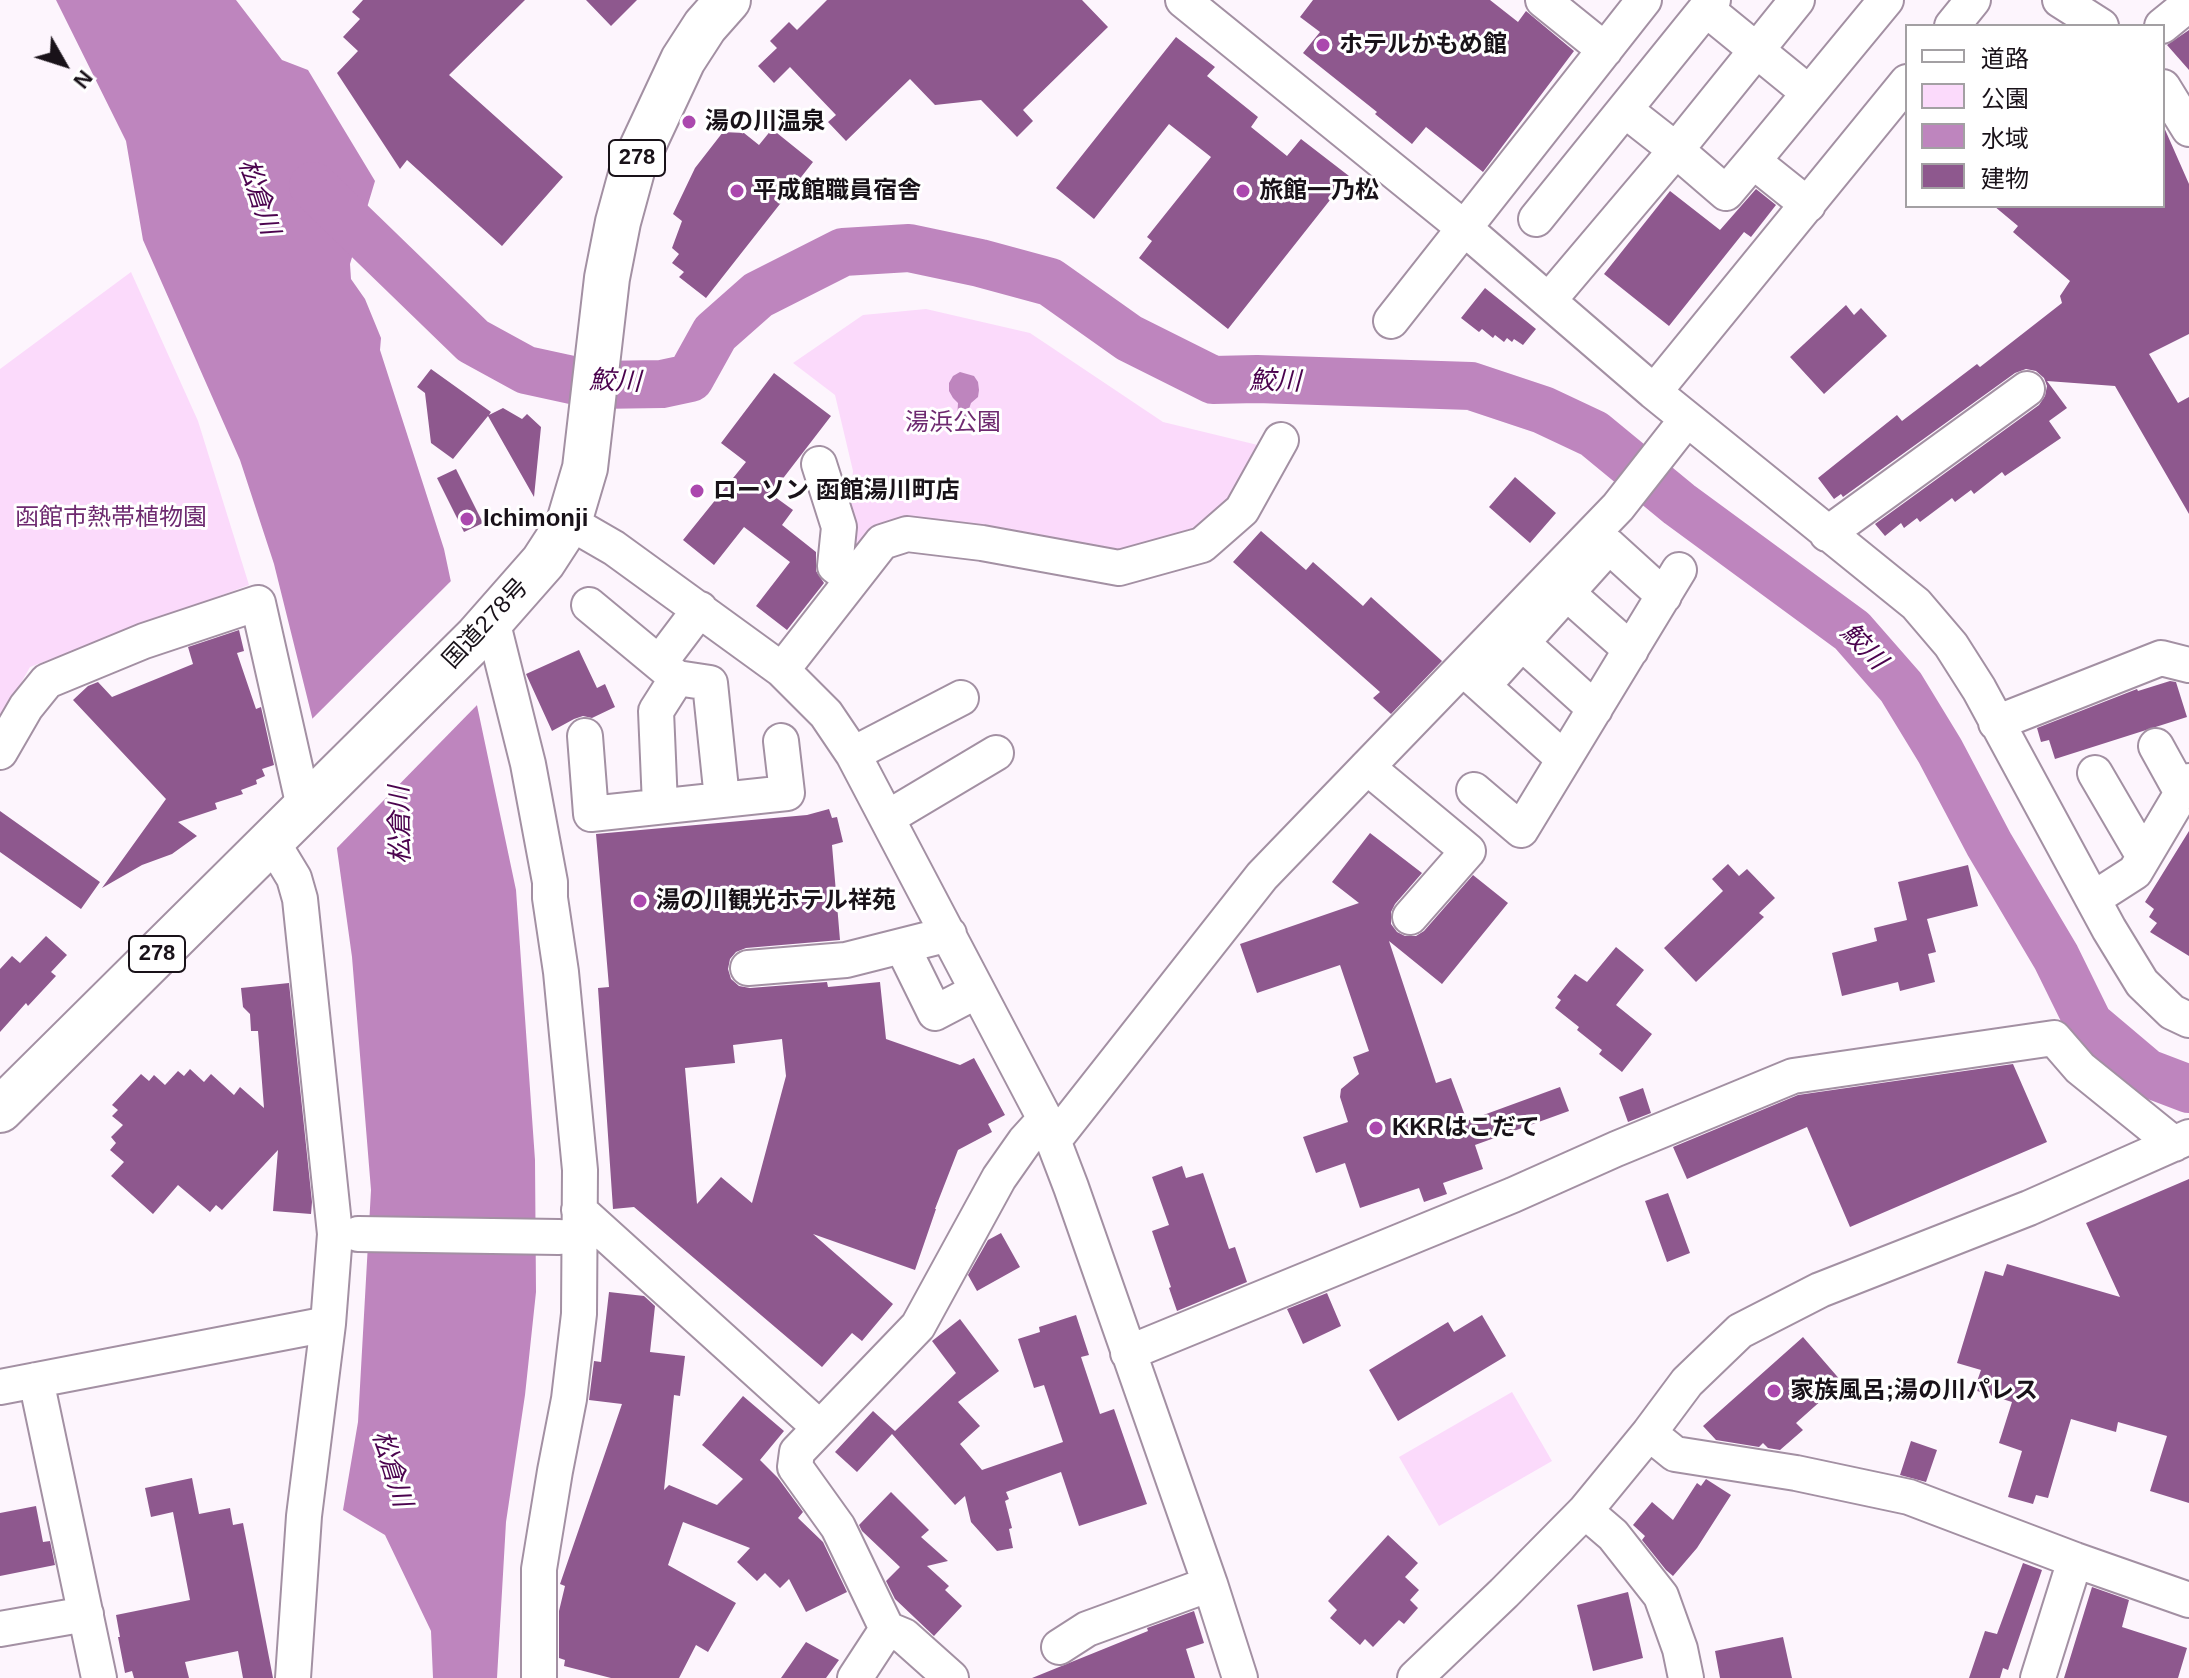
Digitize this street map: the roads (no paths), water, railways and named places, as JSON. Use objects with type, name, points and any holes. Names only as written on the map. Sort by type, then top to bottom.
[{"type":"highway","name":"国道278号","points":[[0,1110],[484,629],[543,562],[569,522],[585,468],[610,264],[633,167],[683,60],[705,26],[728,0]]},
{"type":"street","points":[[1183,0],[1549,300],[1654,392],[1678,432],[1827,534],[1916,604],[1965,666],[2142,983],[2172,1012],[2189,1020]]},
{"type":"street","points":[[1543,0],[1605,50]]},
{"type":"street","points":[[1391,321],[1644,0]]},
{"type":"street","points":[[1549,300],[1797,0]]},
{"type":"street","points":[[1625,110],[1726,193],[1886,0]]},
{"type":"street","points":[[1954,24],[1973,0]]},
{"type":"street","points":[[2060,0],[2098,24]]},
{"type":"street","points":[[1536,219],[1710,4],[1757,51],[1809,93]]},
{"type":"street","points":[[2164,24],[2189,4]]},
{"type":"street","points":[[1654,392],[1905,84]]},
{"type":"street","points":[[2165,90],[2189,129]]},
{"type":"street","points":[[1753,161],[1808,205]]},
{"type":"street","points":[[1827,534],[2027,389]]},
{"type":"street","points":[[1473,677],[1558,585],[1678,432]]},
{"type":"street","points":[[782,670],[882,542],[907,534],[982,543],[1119,568],[1202,545],[1242,510],[1281,440]]},
{"type":"street","points":[[819,464],[839,527],[835,566],[852,579]]},
{"type":"street","points":[[569,522],[614,548],[782,670],[826,714],[853,754],[1049,1129],[1210,1584],[1240,1678]]},
{"type":"street","points":[[951,1678],[904,1636],[887,1629],[838,1527],[795,1467],[797,1452],[918,1326],[999,1178],[1025,1141],[1049,1129],[1262,876],[1367,767],[1473,677],[1522,643],[1558,585],[1609,546],[1671,583],[1521,830],[1474,790]]},
{"type":"street","points":[[1558,585],[1631,650]]},
{"type":"street","points":[[0,752],[26,707],[47,681],[144,641],[258,603],[310,803]]},
{"type":"street","points":[[589,605],[668,670],[710,683],[722,799]]},
{"type":"street","points":[[660,805],[656,711],[668,670],[700,609]]},
{"type":"street","points":[[484,629],[522,739],[550,882],[580,1170],[579,1314],[571,1385],[539,1569],[539,1678]]},
{"type":"street","points":[[1522,643],[1595,709]]},
{"type":"street","points":[[1996,723],[2161,658],[2189,665]]},
{"type":"street","points":[[1473,677],[1564,759]]},
{"type":"street","points":[[853,754],[961,698]]},
{"type":"street","points":[[585,736],[591,814],[787,793],[781,741]]},
{"type":"street","points":[[2093,899],[2135,872],[2186,787],[2156,746]]},
{"type":"street","points":[[887,818],[996,753]]},
{"type":"street","points":[[1367,767],[1468,851],[1410,917]]},
{"type":"street","points":[[2095,773],[2144,857]]},
{"type":"street","points":[[271,840],[294,878],[300,899],[335,1234],[328,1324],[304,1516],[293,1678]]},
{"type":"street","points":[[748,968],[846,960],[949,934]]},
{"type":"street","points":[[902,946],[935,1013],[977,991]]},
{"type":"street","points":[[1128,1353],[1793,1076],[2054,1038],[2080,1068],[2182,1141]]},
{"type":"street","points":[[1415,1678],[1585,1511],[1687,1382],[1740,1331],[1820,1290],[2029,1208],[2182,1141]]},
{"type":"street","points":[[579,1210],[820,1428]]},
{"type":"street","points":[[360,1234],[554,1236]]},
{"type":"street","points":[[0,1387],[328,1324]]},
{"type":"street","points":[[36,1380],[99,1678]]},
{"type":"street","points":[[1649,1433],[1675,1454],[1796,1473],[1909,1497],[2189,1600]]},
{"type":"street","points":[[1585,1511],[1613,1535],[1661,1596],[1680,1649],[1686,1678]]},
{"type":"street","points":[[2038,1678],[2075,1560]]},
{"type":"street","points":[[1059,1647],[1087,1629],[1210,1584]]},
{"type":"street","points":[[0,1629],[86,1614]]},
{"type":"street","points":[[855,1678],[887,1629]]},
{"type":"water","name":"松倉川","points":[[56,0],[236,0],[282,60],[308,70],[375,181],[350,264],[351,279],[365,299],[381,338],[380,350],[444,549],[516,890],[535,1160],[536,1292],[525,1395],[506,1522],[497,1678],[433,1678],[431,1631],[385,1535],[343,1510],[358,1422],[371,1190],[352,957],[337,849],[314,725],[274,564],[240,460],[143,240],[126,141]]},
{"type":"water","points":[[960,372],[974,376],[979,390],[967,415],[967,432],[962,430],[957,420],[958,403],[949,391],[953,376]]},
{"type":"waterway","name":"鮫川","points":[[313,186],[473,341],[526,370],[595,385],[662,384],[690,378],[715,333],[758,295],[843,252],[909,248],[1050,282],[1129,338],[1213,380],[1471,386],[1543,410],[1594,434],[1679,504],[1852,631],[1901,687],[1940,751],[1989,844],[2056,957],[2089,1024],[2147,1073],[2189,1089]]},
{"type":"place","name":"ホテルかもめ館","points":[[1323,45]]},
{"type":"place","name":"湯の川温泉","points":[[689,122]]},
{"type":"place","name":"平成館職員宿舎","points":[[737,191]]},
{"type":"place","name":"旅館一乃松","points":[[1243,191]]},
{"type":"place","name":"ローソン 函館湯川町店","points":[[697,491]]},
{"type":"place","name":"Ichimonji","points":[[467,519]]},
{"type":"place","name":"湯の川観光ホテル祥苑","points":[[640,901]]},
{"type":"place","name":"KKRはこだて","points":[[1376,1128]]},
{"type":"place","name":"家族風呂;湯の川パレス","points":[[1774,1391]]},
{"type":"park label","name":"湯浜公園","points":[[953,423]]},
{"type":"park label","name":"函館市熱帯植物園","points":[[111,518]]}]
